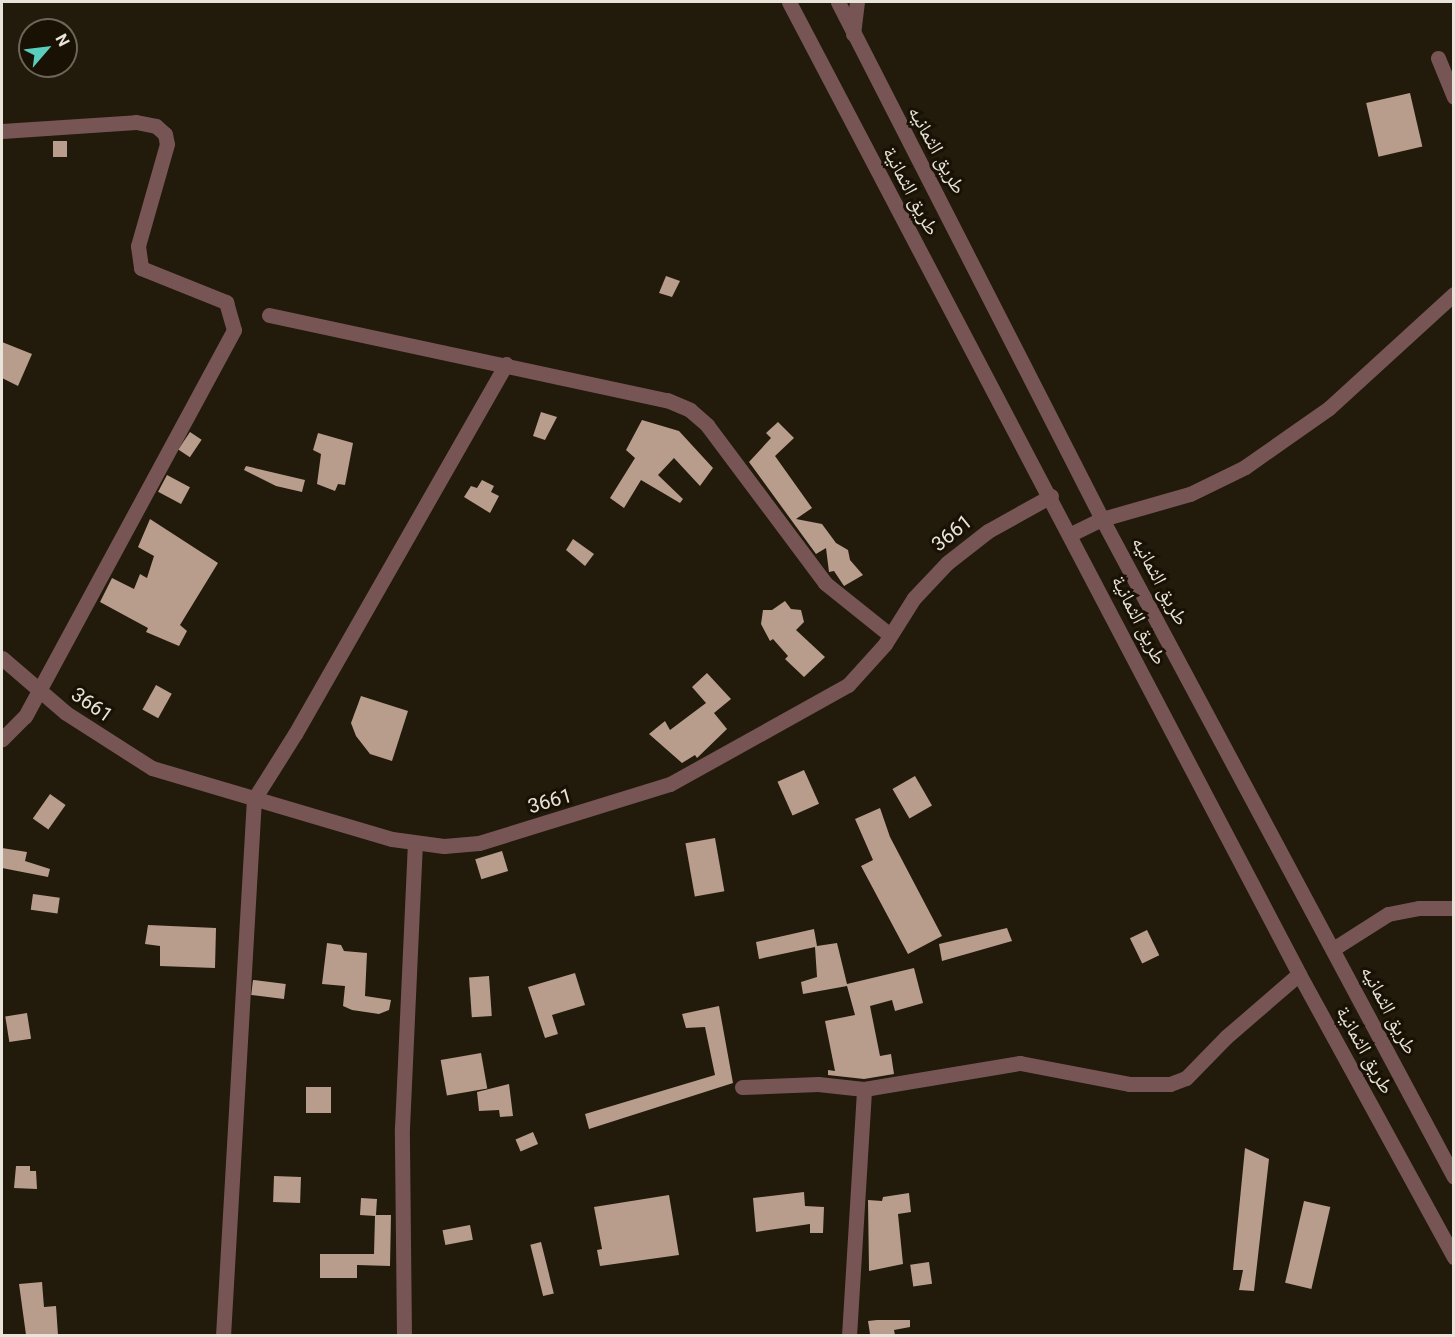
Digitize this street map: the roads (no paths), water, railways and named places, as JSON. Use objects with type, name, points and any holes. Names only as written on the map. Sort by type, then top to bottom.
[{"type":"street","name":"طريق الثمانية","points":[[789,2],[1071,534],[1299,974],[1454,1257]]},
{"type":"street","name":"طريق الثمانيه","points":[[838,2],[1102,519],[1454,1177]]},
{"type":"street","points":[[853,34],[857,2]]},
{"type":"street","points":[[1438,58],[1454,97]]},
{"type":"street","points":[[2,130],[136,122],[156,126],[165,134],[167,144],[138,246],[141,268],[226,303],[234,330],[25,716],[2,739]]},
{"type":"street","points":[[1071,534],[1102,519],[1190,494],[1253,461],[1329,408],[1454,294]]},
{"type":"street","points":[[268,315],[667,400],[690,410],[707,424],[825,583],[890,635]]},
{"type":"street","points":[[223,1335],[254,799],[296,734],[506,364]]},
{"type":"street","name":"3661","points":[[2,658],[37,691],[152,768],[254,799],[415,843],[479,843],[670,784],[848,685],[890,635],[914,598],[967,545],[1051,496]]},
{"type":"street","points":[[404,1335],[402,1128],[415,843]]},
{"type":"street","points":[[1333,949],[1388,914],[1419,908],[1454,908]]},
{"type":"street","points":[[742,1087],[818,1084],[864,1089],[1020,1063],[1129,1084],[1170,1084],[1186,1078],[1226,1037],[1299,974]]},
{"type":"street","points":[[849,1335],[864,1089]]}]
